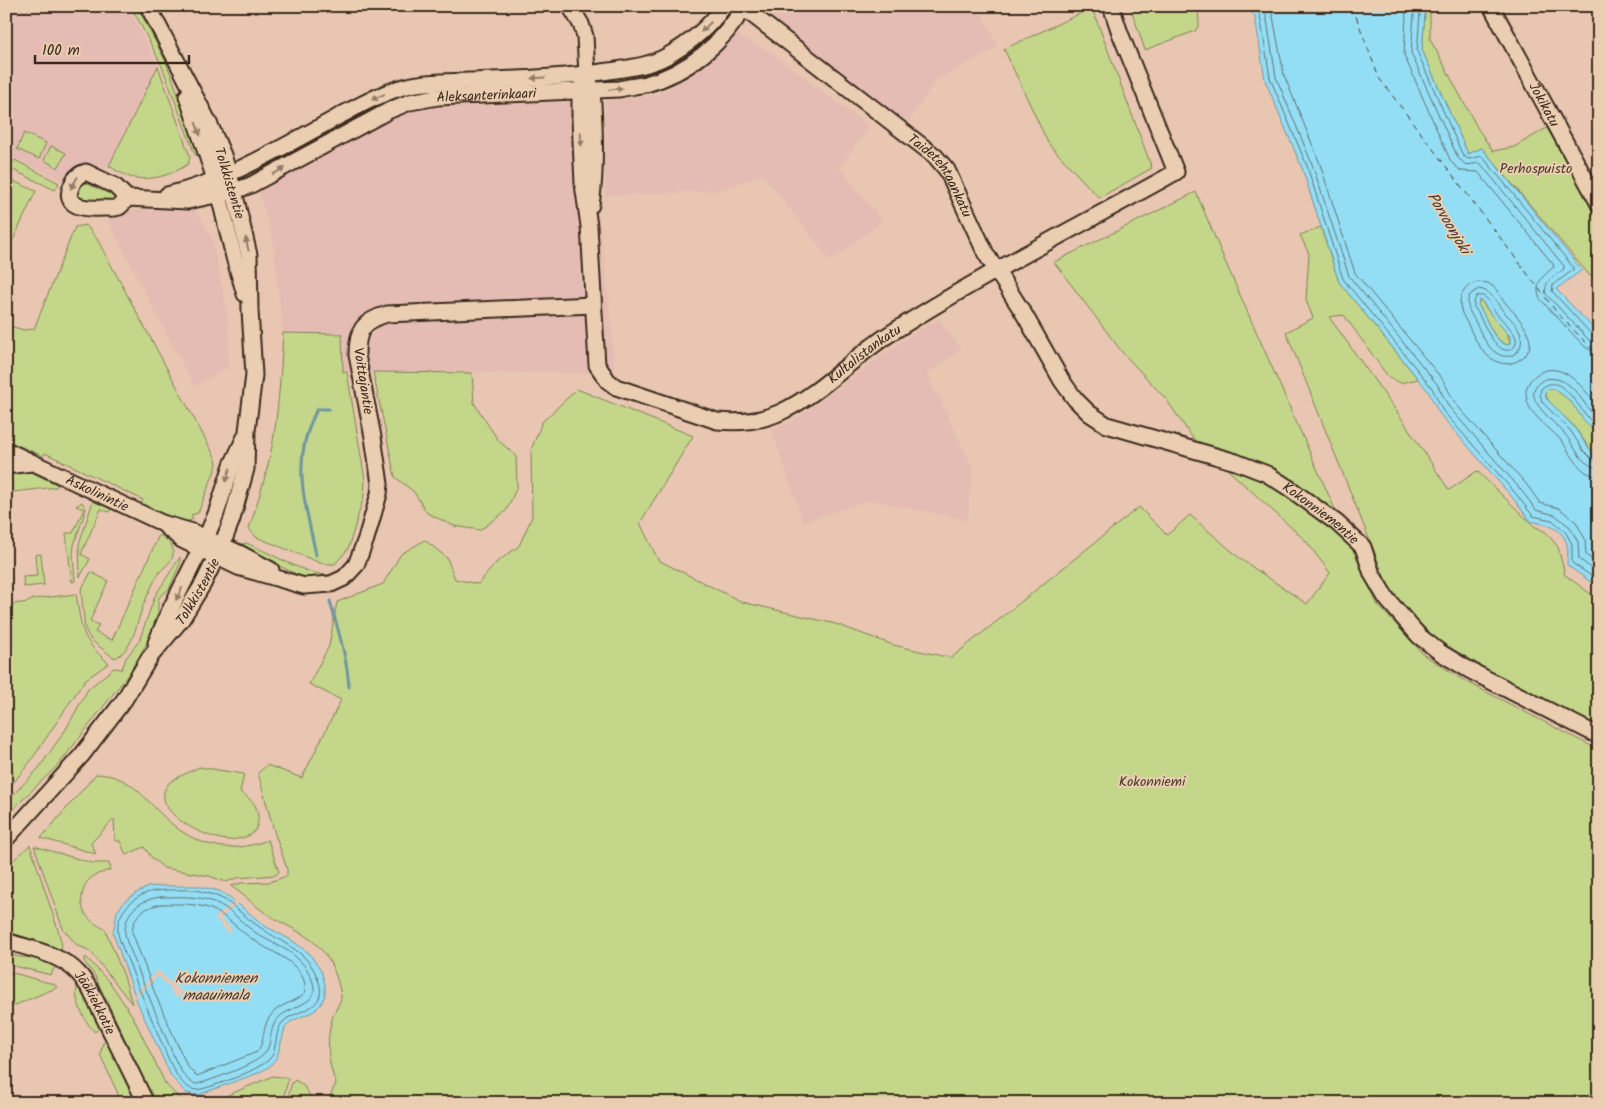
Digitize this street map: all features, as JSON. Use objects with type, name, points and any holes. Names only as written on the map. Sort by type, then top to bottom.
[{"type":"street","name":"Tolkkistentie","points":[[148,6],[178,65],[194,117],[222,176],[249,254],[254,375],[246,469],[232,519],[219,552],[182,620],[150,657]]},
{"type":"street","points":[[570,6],[581,24],[585,36],[586,91]]},
{"type":"street","name":"Aleksanterinkaari","points":[[154,198],[187,190],[222,176],[360,104],[394,89],[430,82],[587,74],[640,66],[666,56],[686,44],[702,31],[724,6]]},
{"type":"street","name":"Kultalistankatu","points":[[586,91],[583,184],[588,226],[597,365],[608,381],[616,386],[717,421],[736,422],[768,416],[786,409],[888,335],[996,270],[1176,172],[1111,6]]},
{"type":"street","name":"Jokikatu","points":[[1490,6],[1594,184],[1599,204]]},
{"type":"street","name":"Aleksanterinkaari","points":[[154,198],[188,201],[227,193],[251,185],[390,110],[410,102],[438,97],[619,89],[647,84],[671,74],[696,60],[732,28],[743,7]]},
{"type":"street","name":"Taidetehtaankatu","points":[[743,7],[935,156],[947,170],[986,254],[1075,400]]},
{"type":"street","points":[[127,198],[154,198]]},
{"type":"street","name":"Voittajantie","points":[[204,544],[219,552],[238,567],[304,586],[331,584],[344,578],[356,565],[366,539],[380,484],[373,436],[357,355],[357,345],[361,329],[374,318],[387,314],[593,305]]},
{"type":"street","name":"Kokonniementie","points":[[1075,400],[1089,413],[1107,425],[1236,462],[1267,474],[1289,488],[1337,523],[1362,547],[1372,574],[1386,598],[1419,636],[1441,653],[1471,671],[1599,736]]},
{"type":"street","name":"Tolkkistentie","points":[[6,839],[68,772],[124,700],[150,657],[169,612],[204,544],[232,465],[248,431]]},
{"type":"street","name":"Askolinintie","points":[[6,450],[162,523],[186,530],[204,544]]},
{"type":"street","points":[[6,466],[34,463]]},
{"type":"street","name":"Tolkkistentie","points":[[6,828],[35,807]]},
{"type":"street","name":"Jääkiekkotie","points":[[6,941],[49,955],[68,964],[78,973],[90,989],[146,1103]]},
{"type":"shaded area","points":[[6,6],[127,6],[158,66],[109,166],[93,166],[76,170],[66,183],[12,157],[6,157]]},
{"type":"shaded area","points":[[750,6],[978,6],[998,47],[936,80],[908,123],[749,9]]},
{"type":"shaded area","points":[[737,35],[772,53],[869,127],[839,167],[882,221],[831,261],[763,175],[720,190],[605,196],[605,101],[654,95],[666,89],[700,69]]},
{"type":"shaded area","points":[[599,101],[595,184],[615,373],[343,372],[342,334],[283,333],[273,239],[258,190],[410,107]]},
{"type":"shaded area","points":[[194,209],[212,239],[226,306],[229,338],[228,368],[194,386],[108,220],[115,211]]},
{"type":"shaded area","points":[[939,319],[961,349],[927,374],[973,468],[967,520],[870,500],[803,522],[772,430],[793,421],[889,350]]},
{"type":"green space","points":[[131,6],[137,6],[166,62],[201,154],[195,155],[162,66]]},
{"type":"green space","points":[[1130,6],[1198,6],[1199,25],[1195,31],[1145,50]]},
{"type":"green space","points":[[1092,8],[1152,168],[1099,198],[1048,143],[1004,49]]},
{"type":"green space","name":"Perhospuisto","points":[[1430,11],[1430,39],[1478,129],[1493,151],[1514,147],[1547,128],[1599,221],[1599,269],[1590,276],[1482,148],[1468,154],[1422,50],[1425,13]]},
{"type":"green space","points":[[158,66],[190,157],[188,164],[168,174],[145,179],[130,177],[109,166]]},
{"type":"green space","points":[[24,133],[46,143],[39,159],[17,149]]},
{"type":"green space","points":[[51,146],[66,153],[58,168],[44,160]]},
{"type":"green space","points":[[15,160],[59,183],[55,190],[11,169]]},
{"type":"green space","points":[[6,178],[36,191],[6,255]]},
{"type":"green space","points":[[86,183],[116,197],[116,200],[91,202],[78,198],[76,194],[82,184]]},
{"type":"green space","name":"Kokonniemi","points":[[1196,192],[1377,604],[1424,655],[1465,681],[1599,750],[1599,1103],[327,1103],[336,1083],[329,1058],[328,1041],[333,1016],[341,998],[336,976],[330,963],[316,944],[264,912],[231,886],[241,883],[269,882],[287,876],[287,869],[258,773],[267,765],[302,778],[341,700],[309,684],[329,646],[337,602],[383,584],[401,554],[425,540],[447,558],[455,579],[478,584],[497,562],[519,546],[532,517],[531,450],[542,422],[577,389],[693,436],[640,523],[658,560],[742,602],[836,624],[893,645],[951,658],[1139,507],[1167,535],[1190,515],[1242,560],[1307,604],[1330,573],[1306,541],[1192,437],[1166,399],[1122,352],[1054,262]]},
{"type":"green space","points":[[86,225],[97,239],[216,459],[217,465],[198,513],[191,515],[193,519],[180,522],[173,521],[139,508],[143,500],[45,453],[43,456],[6,440],[6,325],[24,330],[34,329],[75,227]]},
{"type":"green space","points":[[1321,227],[1339,282],[1418,379],[1401,383],[1389,378],[1344,315],[1329,317],[1400,416],[1449,490],[1477,471],[1534,526],[1546,532],[1558,547],[1565,575],[1599,600],[1599,726],[1510,683],[1436,639],[1403,606],[1386,581],[1286,332],[1313,318],[1306,300],[1309,254],[1300,235]]},
{"type":"green space","points":[[1481,300],[1506,332],[1510,344],[1502,343],[1494,334],[1478,305]]},
{"type":"green space","points":[[283,333],[342,334],[343,372],[347,372],[365,480],[364,496],[348,549],[335,564],[323,564],[256,537],[249,529],[266,474],[273,441]]},
{"type":"green space","points":[[373,372],[472,373],[474,403],[498,440],[516,456],[517,487],[506,511],[480,530],[454,526],[427,513],[414,492],[395,477]]},
{"type":"green space","points":[[1548,389],[1555,389],[1567,399],[1587,424],[1599,433],[1599,459],[1578,432],[1550,402],[1545,392]]},
{"type":"green space","points":[[29,471],[58,485],[56,487],[13,492],[11,478],[6,478],[6,473]]},
{"type":"green space","points":[[93,501],[111,509],[109,512],[101,509],[81,554],[90,559],[80,577],[79,544]]},
{"type":"green space","points":[[82,502],[86,509],[74,545],[75,581],[72,582],[66,533],[73,533],[84,509],[76,506]]},
{"type":"green space","points":[[159,535],[167,540],[173,548],[172,558],[159,573],[152,587],[127,648],[115,658],[91,640],[85,629],[81,590],[91,572],[108,581],[90,621],[99,625],[95,632],[112,640]]},
{"type":"green space","points":[[246,543],[299,568],[331,575],[323,578],[307,579],[243,549],[242,544]]},
{"type":"green space","points":[[41,554],[44,585],[24,587],[23,577],[37,576],[35,555]]},
{"type":"green space","points":[[180,557],[180,564],[169,589],[160,596],[158,601],[158,613],[147,643],[127,676],[60,763],[6,816],[6,802],[39,768],[66,729],[88,689],[114,668],[122,669],[126,658],[139,641],[155,596]]},
{"type":"green space","points":[[76,594],[81,625],[87,640],[109,663],[85,680],[30,762],[6,792],[6,605],[28,602],[33,599]]},
{"type":"green space","points":[[199,767],[244,774],[240,792],[252,801],[258,814],[258,824],[254,832],[248,836],[231,840],[221,839],[196,830],[173,814],[166,804],[164,794],[169,783]]},
{"type":"green space","points":[[96,774],[117,778],[132,786],[172,824],[197,840],[224,847],[238,847],[268,840],[279,872],[276,875],[237,878],[226,882],[209,876],[164,868],[152,858],[144,847],[126,855],[120,841],[115,841],[114,819],[91,843],[96,854],[41,838]]},
{"type":"green space","points":[[30,845],[59,933],[62,945],[60,953],[53,952],[36,941],[6,931],[6,867]]},
{"type":"green space","points":[[34,846],[92,863],[109,863],[111,869],[95,875],[88,881],[82,896],[82,902],[87,916],[105,929],[124,976],[132,1004],[90,951],[77,945],[63,929]]},
{"type":"green space","points":[[6,954],[34,958],[56,964],[51,975],[6,964]]},
{"type":"green space","points":[[86,957],[111,984],[133,1017],[165,1083],[187,1103],[155,1103],[95,976],[84,961]]},
{"type":"green space","points":[[6,971],[53,984],[58,987],[6,1009]]},
{"type":"green space","points":[[81,985],[102,1025],[95,1032],[91,1029],[81,1011],[77,998],[77,987]]},
{"type":"green space","points":[[107,1041],[140,1103],[122,1103],[100,1054],[103,1043]]},
{"type":"green space","points":[[273,1076],[288,1078],[282,1103],[209,1103]]},
{"type":"green space","points":[[295,1080],[303,1085],[315,1103],[286,1103],[292,1083]]},
{"type":"water","name":"Porvoonjoki","points":[[1245,6],[1423,6],[1425,13],[1422,50],[1468,154],[1482,148],[1582,270],[1556,289],[1599,334],[1599,433],[1587,424],[1572,403],[1555,389],[1548,389],[1545,392],[1546,398],[1574,427],[1599,459],[1599,588],[1567,565],[1568,547],[1562,534],[1553,527],[1530,521],[1512,497],[1439,413],[1428,391],[1339,282],[1302,168],[1265,80],[1255,16]],"holes":[[[1481,300],[1510,336],[1510,344],[1507,345],[1497,339],[1478,305],[1479,301]]]},
{"type":"water","name":"Kokonniemen maauimala","points":[[197,886],[219,891],[228,896],[265,926],[291,940],[309,953],[321,971],[325,984],[325,995],[321,1004],[314,1011],[290,1022],[285,1028],[277,1057],[269,1067],[258,1073],[198,1095],[186,1093],[171,1076],[138,1004],[113,933],[117,912],[124,902],[148,887]]},
{"type":"pier","points":[[236,900],[239,902],[221,918],[232,930],[229,934],[215,918]]},
{"type":"pier","points":[[158,970],[183,993],[177,998],[158,976],[136,997],[134,995]]},
{"type":"waterway","points":[[316,555],[304,499],[302,464],[304,446],[317,409],[329,409]]},
{"type":"waterway","points":[[330,601],[344,654],[349,687]]},
{"type":"ferry route","points":[[1352,6],[1379,78],[1558,314],[1599,356]]}]
